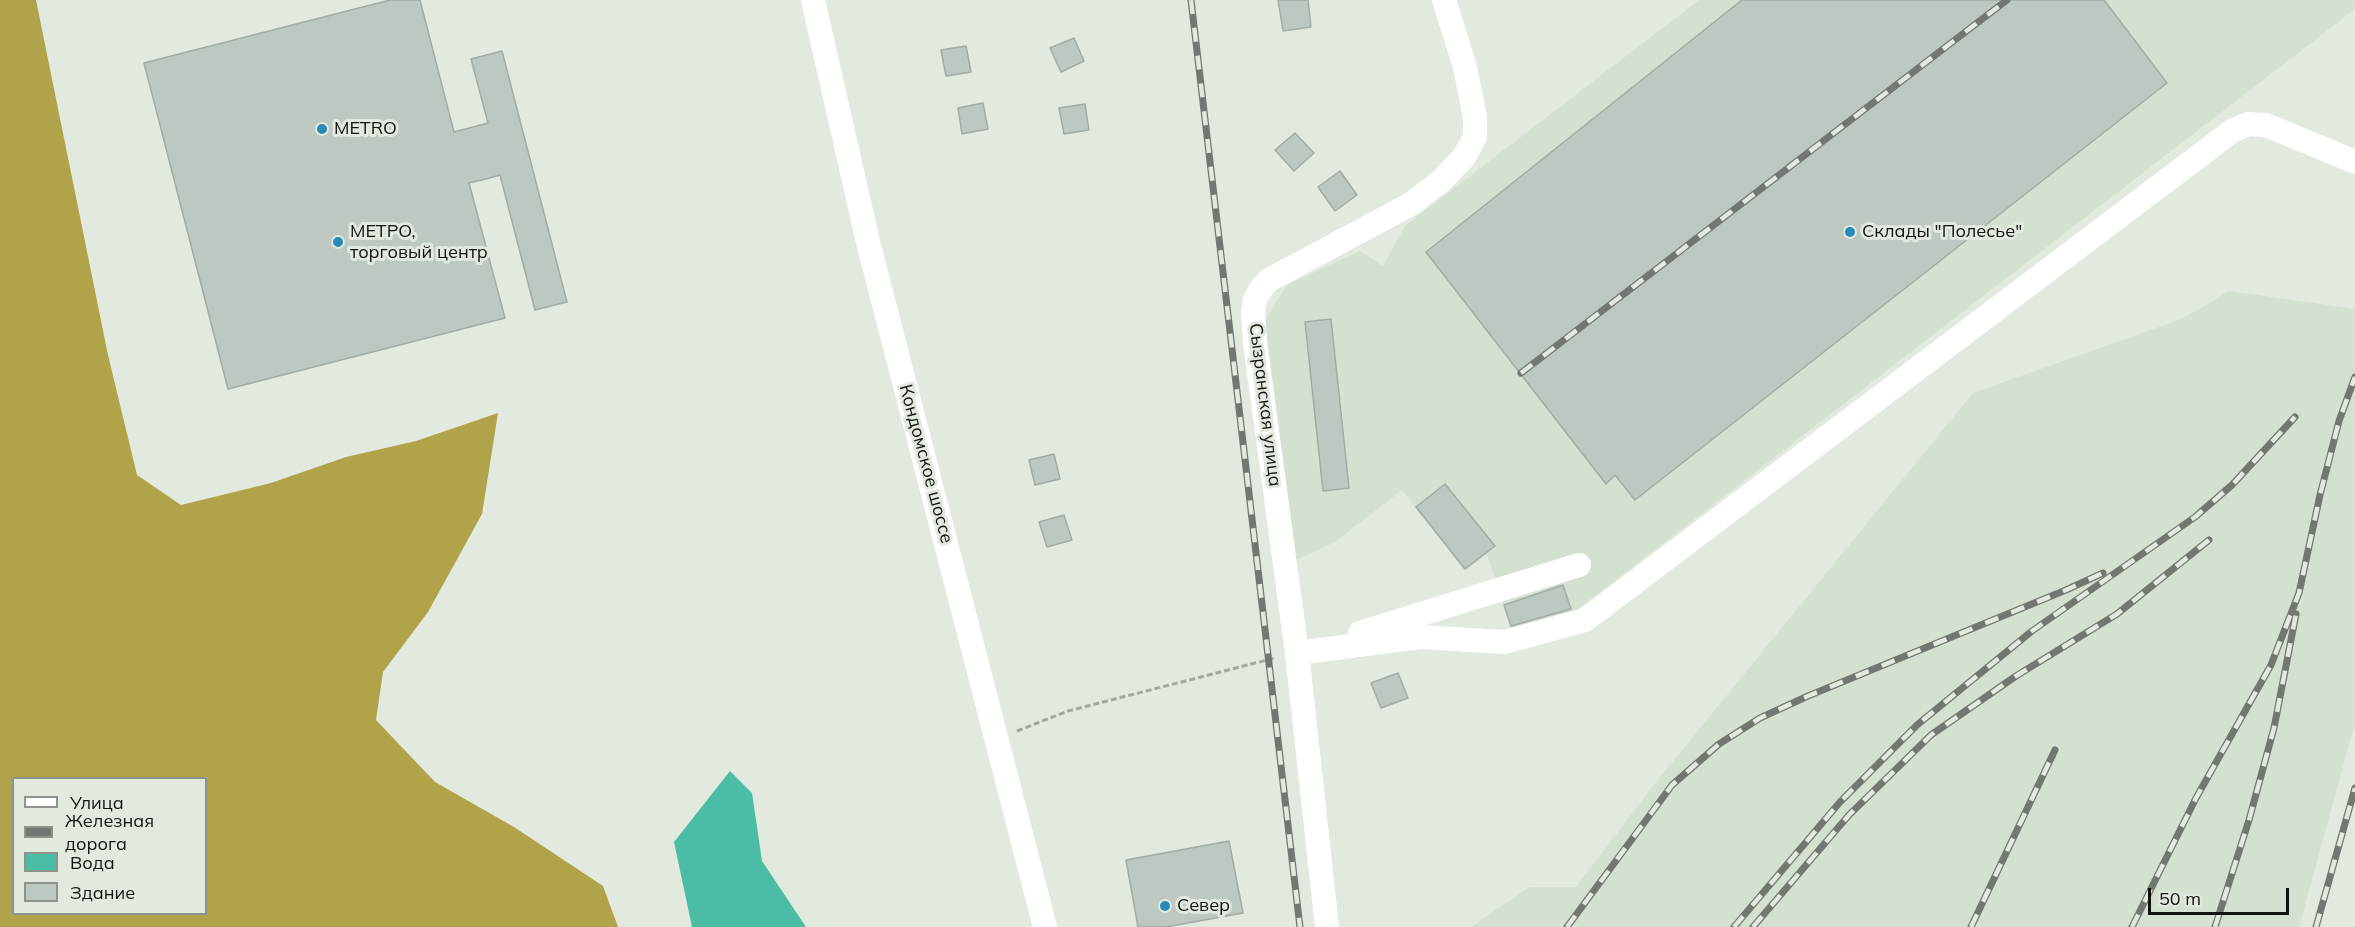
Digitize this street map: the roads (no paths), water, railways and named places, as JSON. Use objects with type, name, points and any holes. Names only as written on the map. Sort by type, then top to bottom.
[{"type":"street","name":"Кондомское шоссе","points":[[813,0],[868,242],[1045,927]]},
{"type":"street","name":"Сызранская улица","points":[[1328,927],[1298,653],[1255,343],[1253,311],[1260,290],[1269,280],[1411,204],[1441,181],[1464,157],[1475,137],[1475,117],[1465,67],[1444,0]]},
{"type":"street","points":[[1298,653],[1420,637],[1505,642],[1585,620],[2232,131],[2248,124],[2266,125],[2355,162]]},
{"type":"street","points":[[1298,653],[1579,565]]},
{"type":"water","points":[[730,771],[752,793],[762,861],[806,927],[692,927],[674,842]]},
{"type":"railway","points":[[1191,0],[1300,927]]},
{"type":"railway","points":[[1521,373],[2007,0]]},
{"type":"railway","points":[[2132,927],[2196,798],[2271,665],[2299,593],[2339,421],[2355,377]]},
{"type":"railway","points":[[1734,927],[1840,802],[1917,725],[2032,631],[2195,517],[2232,485],[2295,417]]},
{"type":"railway","points":[[1753,927],[1849,815],[1931,735],[2016,676],[2117,614],[2209,540]]},
{"type":"railway","points":[[1567,927],[1672,785],[1719,744],[1760,718],[1808,696],[2103,573]]},
{"type":"railway","points":[[2215,927],[2249,820],[2274,728],[2296,614]]},
{"type":"railway","points":[[1971,927],[2055,750]]},
{"type":"railway","points":[[2316,927],[2355,788]]},
{"type":"place","name":"METRO","points":[[322,129]]},
{"type":"place","name":"Склады \"Полесье\"","points":[[1850,232]]},
{"type":"place","name":"МЕТРО, торговый центр","points":[[338,242]]},
{"type":"place","name":"Север","points":[[1165,906]]}]
